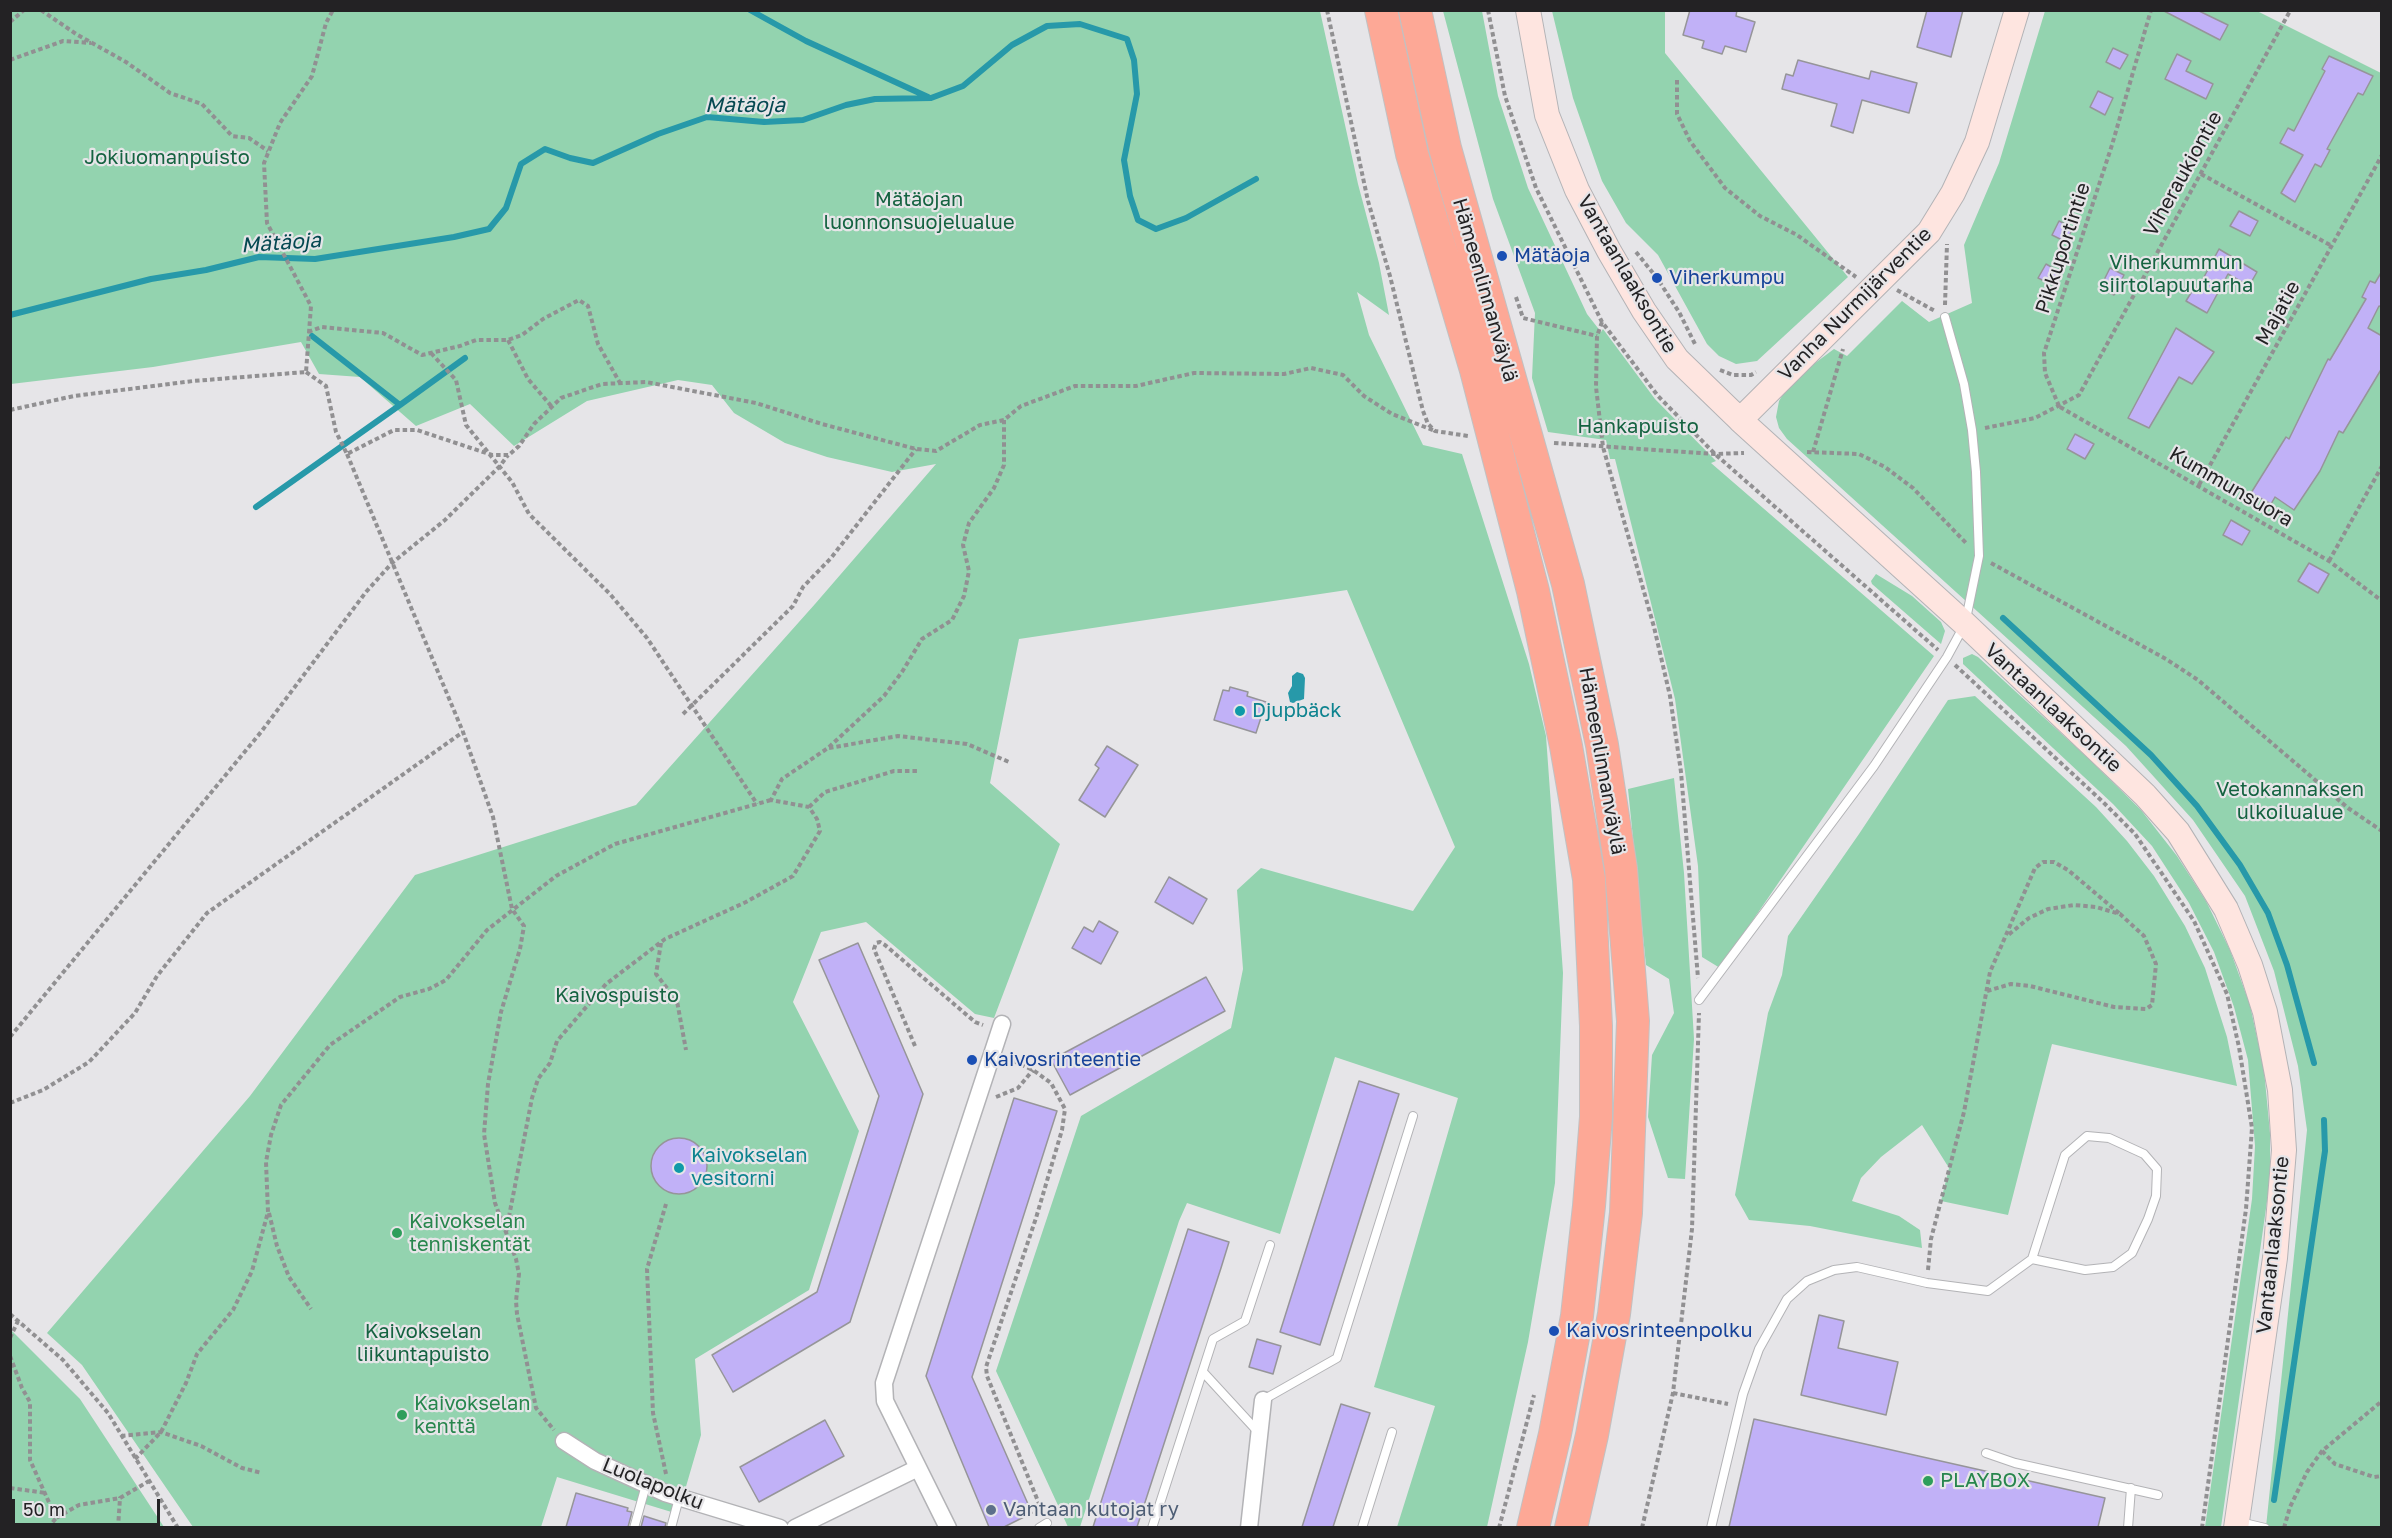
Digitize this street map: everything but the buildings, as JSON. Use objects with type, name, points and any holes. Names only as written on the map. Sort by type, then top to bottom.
[{"type":"highway","name":"Hämeenlinnanväylä","points":[[1381,10],[1412,154],[1476,370],[1533,591],[1566,746],[1589,879],[1596,1026],[1596,1117],[1589,1206],[1577,1316],[1555,1434],[1533,1527]]},
{"type":"highway","name":"Hämeenlinnanväylä","points":[[1415,10],[1445,148],[1568,584],[1602,745],[1621,870],[1633,1021],[1626,1213],[1614,1314],[1592,1435],[1571,1527]]},
{"type":"main road","name":"Vantaanlaaksontie","points":[[1528,10],[1548,115],[1577,190],[1644,311],[1677,359],[1740,420],[1965,624],[2145,795],[2178,832],[2226,909],[2250,965],[2275,1055],[2284,1150],[2275,1258],[2236,1524]]},
{"type":"main road","name":"Vanha Nurmijärventie","points":[[1740,420],[1929,232],[1945,207],[1977,142],[2017,10]]},
{"type":"street","points":[[948,1527],[885,1401],[884,1383],[1002,1024]]},
{"type":"street","points":[[1249,1527],[1263,1400]]},
{"type":"street","name":"Luolapolku","points":[[564,1442],[595,1461],[646,1485],[780,1527]]},
{"type":"street","points":[[795,1527],[918,1468]]},
{"type":"lane","points":[[1699,1000],[1874,766],[1947,657],[1965,624],[1979,556],[1972,430],[1964,384],[1945,317]]},
{"type":"lane","points":[[1263,1400],[1337,1358],[1413,1116]]},
{"type":"lane","points":[[1712,1527],[1740,1408],[1759,1350],[1787,1299],[1807,1281],[1834,1270],[1857,1267],[1927,1283],[1988,1291],[2032,1259],[2065,1155],[2087,1137],[2109,1138],[2144,1154],[2157,1169],[2157,1196],[2148,1219],[2132,1253],[2113,1267],[2085,1270],[2032,1259]]},
{"type":"lane","points":[[1152,1527],[1214,1339],[1245,1321],[1270,1245]]},
{"type":"lane","points":[[1203,1372],[1260,1434]]},
{"type":"lane","points":[[1362,1527],[1392,1432]]},
{"type":"lane","points":[[1986,1453],[2015,1463],[2158,1495]]},
{"type":"lane","points":[[634,1527],[646,1485]]},
{"type":"lane","points":[[2128,1527],[2131,1488]]},
{"type":"lane","points":[[671,1527],[672,1495]]},
{"type":"lane","points":[[2236,1524],[2265,1527]]},
{"type":"path","points":[[10,22],[24,10]]},
{"type":"path","points":[[41,10],[91,43],[126,62],[170,93],[202,104],[232,136],[249,138],[268,151]]},
{"type":"path","points":[[306,372],[310,306],[267,223],[264,163],[280,123],[312,76],[326,23],[333,10]]},
{"type":"path","points":[[1328,10],[1368,201],[1390,276],[1423,411],[1428,424],[1435,431]]},
{"type":"path","points":[[1488,10],[1504,96],[1536,188],[1602,322],[1658,396],[1715,454],[1947,657],[2103,802],[2134,834],[2194,921],[2227,994],[2239,1047],[2252,1128],[2246,1209],[2202,1527]]},
{"type":"path","name":"Pikkuportintie","points":[[2059,406],[2045,373],[2044,353],[2112,145],[2151,10]]},
{"type":"path","name":"Viheraukiontie","points":[[2059,406],[2079,395],[2289,11]]},
{"type":"path","points":[[10,60],[63,41],[91,43]]},
{"type":"path","points":[[1677,80],[1677,114],[1690,141],[1725,188],[1760,216],[1797,236],[1859,280]]},
{"type":"path","name":"Majatie","points":[[2199,485],[2382,154]]},
{"type":"path","points":[[2201,174],[2332,246]]},
{"type":"path","points":[[1889,298],[1895,290],[1945,317],[1947,232],[1945,207]]},
{"type":"path","points":[[1632,248],[1644,259],[1658,278],[1699,351]]},
{"type":"path","points":[[1512,287],[1523,318],[1597,336]]},
{"type":"path","points":[[308,330],[322,327],[383,333],[422,355],[476,340],[508,340],[522,335],[543,319],[579,300],[588,306],[598,344],[620,383]]},
{"type":"path","points":[[1602,322],[1597,336],[1596,387],[1603,447],[1654,627],[1670,696],[1682,772],[1699,1000],[1692,1228],[1673,1393],[1642,1527]]},
{"type":"path","points":[[508,340],[528,379],[552,407]]},
{"type":"path","points":[[1844,348],[1849,341]]},
{"type":"path","points":[[431,353],[456,380],[466,425],[512,482],[529,514],[617,603],[647,638],[757,804]]},
{"type":"path","points":[[1712,364],[1719,370],[1733,375],[1751,375],[1758,371]]},
{"type":"path","points":[[10,1037],[261,732],[366,592],[392,563],[446,520],[519,446],[534,424],[561,398],[602,384],[646,382],[756,403],[822,424],[916,449],[936,450],[980,425],[1004,420],[1021,406],[1075,386],[1136,386],[1194,373],[1284,374],[1311,368],[1343,375],[1364,396],[1392,414],[1435,431],[1474,437]]},
{"type":"path","points":[[10,410],[74,396],[193,381],[306,372],[326,386],[336,432],[463,732],[493,817],[512,909],[524,926],[520,949],[501,1012],[488,1084],[484,1134],[495,1203],[517,1266],[517,1314],[536,1408],[564,1442]]},
{"type":"path","points":[[1972,430],[2035,418],[2059,406]]},
{"type":"path","name":"Kummunsuora","points":[[2059,406],[2329,561],[2382,601]]},
{"type":"path","points":[[771,800],[782,779],[828,748],[853,722],[884,696],[922,639],[952,620],[964,596],[969,571],[963,545],[969,523],[994,488],[1004,465],[1004,420]]},
{"type":"path","points":[[347,454],[394,430],[417,430],[492,455],[509,455]]},
{"type":"path","points":[[1548,443],[1715,454],[1751,453]]},
{"type":"path","points":[[683,714],[792,606],[804,587],[831,558],[916,449]]},
{"type":"path","points":[[1801,453],[1859,454],[1885,467],[1913,488],[1979,556],[2148,649],[2198,680],[2340,802],[2382,831]]},
{"type":"path","points":[[2329,561],[2380,474],[2382,466]]},
{"type":"path","points":[[10,1103],[44,1090],[89,1062],[135,1013],[157,976],[207,914],[463,732]]},
{"type":"path","points":[[828,748],[898,736],[967,744],[1009,762]]},
{"type":"path","points":[[809,807],[825,792],[894,771],[918,771]]},
{"type":"path","points":[[311,1309],[290,1277],[277,1246],[268,1212],[266,1162],[271,1135],[281,1105],[330,1045],[400,996],[429,989],[446,980],[487,930],[512,909],[556,876],[615,844],[771,800],[809,807],[817,819],[820,831],[793,876],[746,902],[661,943],[606,984],[557,1041],[550,1063],[538,1079],[532,1098],[506,1232]]},
{"type":"path","points":[[1927,1283],[1931,1239],[1964,1112],[1986,991],[1990,972],[2035,868],[2043,862],[2054,862],[2068,870],[2144,936],[2156,964],[2152,1005],[2146,1009],[2114,1007],[2030,986],[2011,984],[1986,991]]},
{"type":"path","points":[[2006,937],[2029,918],[2048,909],[2074,905],[2096,907],[2120,914]]},
{"type":"path","points":[[915,1046],[874,949],[876,943],[879,942],[975,1022],[983,1025]]},
{"type":"path","points":[[661,943],[656,974],[677,1001],[686,1050]]},
{"type":"path","points":[[993,1051],[1033,1070],[1051,1083],[1065,1109],[1062,1130],[1036,1218],[986,1367],[987,1376],[1043,1525]]},
{"type":"path","points":[[991,1101],[1018,1088],[1033,1070]]},
{"type":"path","points":[[666,1204],[646,1269],[653,1413],[672,1495]]},
{"type":"path","points":[[135,1459],[161,1432],[186,1383],[197,1354],[233,1310],[252,1271],[268,1212]]},
{"type":"path","points":[[10,1314],[63,1360],[108,1413],[178,1527]]},
{"type":"path","points":[[10,1338],[18,1321]]},
{"type":"path","points":[[10,1356],[30,1402],[30,1460],[56,1518]]},
{"type":"path","points":[[1499,1527],[1536,1391]]},
{"type":"path","points":[[1673,1393],[1710,1399],[1740,1408]]},
{"type":"path","points":[[2284,1527],[2307,1472],[2322,1450],[2382,1401]]},
{"type":"path","points":[[121,1436],[161,1432],[201,1446],[242,1468],[262,1473]]},
{"type":"path","points":[[2322,1450],[2334,1464],[2374,1477],[2382,1476]]},
{"type":"path","points":[[48,1527],[56,1518],[79,1505],[120,1498],[149,1481]]},
{"type":"path","points":[[10,1488],[46,1493]]},
{"type":"path","points":[[118,1527],[120,1498]]},
{"type":"green space","points":[[10,11],[1320,11],[1389,315],[1357,292],[1369,335],[1423,445],[1462,454],[1529,664],[1546,736],[1563,973],[1555,1183],[1528,1342],[1487,1527],[1397,1527],[1435,1406],[1374,1387],[1458,1098],[1335,1057],[1280,1234],[1187,1203],[1179,1221],[1080,1527],[1068,1527],[996,1371],[1081,1116],[1231,1028],[1243,969],[1237,890],[1261,868],[1413,911],[1455,847],[1347,590],[1019,639],[990,783],[1060,844],[994,1018],[975,1014],[866,922],[821,932],[793,1002],[859,1131],[809,1290],[695,1359],[701,1435],[678,1514],[557,1477],[541,1527],[193,1527],[82,1365],[47,1333],[250,1096],[415,875],[636,805],[936,464],[892,472],[827,457],[785,443],[734,413],[712,385],[678,380],[587,401],[514,446],[470,404],[416,426],[360,377],[319,374],[301,342],[153,367],[11,384]]},
{"type":"green space","name":"Hankapuisto","points":[[1443,11],[1482,11],[1498,96],[1528,188],[1587,314],[1601,332],[1603,329],[1655,399],[1716,461],[1711,463],[1934,656],[1720,968],[1702,957],[1698,866],[1675,699],[1615,459],[1610,459],[1606,440],[1548,432],[1532,378],[1535,313],[1493,199]]},
{"type":"green space","points":[[1552,11],[1665,11],[1665,53],[1848,277],[1757,361],[1736,364],[1719,356],[1707,344],[1658,255],[1626,223],[1602,181],[1573,98]]},
{"type":"green space","points":[[2045,11],[2257,11],[2381,73],[2381,1527],[2266,1527],[2307,1130],[2298,1066],[2274,971],[2245,896],[2193,820],[2126,746],[1787,439],[1779,428],[1776,417],[1779,401],[1791,381],[1834,349],[1847,356],[1902,301],[1929,322],[1972,303],[1964,245],[1999,163]]},
{"type":"green space","points":[[1876,574],[1912,596],[1941,622],[1945,631],[1941,644],[1872,584],[1871,581]]},
{"type":"green space","points":[[1972,654],[2088,758],[2141,810],[2177,856],[2206,901],[2230,950],[2250,1005],[2264,1070],[2270,1133],[2270,1180],[2221,1527],[2205,1527],[2252,1199],[2255,1146],[2248,1060],[2234,1007],[2214,952],[2189,903],[2152,846],[2113,804],[1963,664],[1963,658]]},
{"type":"green space","points":[[1975,696],[2096,807],[2127,841],[2154,876],[2185,926],[2205,968],[2227,1037],[2237,1086],[2052,1044],[2008,1215],[1941,1201],[1949,1168],[1922,1125],[1881,1157],[1861,1178],[1852,1201],[1899,1216],[1920,1230],[1922,1248],[1810,1226],[1749,1220],[1735,1195],[1768,1013],[1782,975],[1788,936],[1948,700]]},
{"type":"green space","points":[[1674,778],[1684,873],[1694,1039],[1685,1179],[1668,1178],[1648,1117],[1652,1055],[1674,1013],[1669,979],[1646,965],[1628,789]]},
{"type":"green space","points":[[11,1330],[80,1399],[164,1527],[11,1527]]},
{"type":"water","points":[[1297,672],[1303,674],[1305,678],[1304,699],[1293,703],[1290,702],[1288,693],[1292,686],[1292,676]]},
{"type":"waterway","points":[[750,10],[806,41],[928,97]]},
{"type":"waterway","name":"Mätäoja","points":[[10,315],[151,279],[206,270],[259,257],[315,259],[454,237],[489,229],[506,208],[521,164],[545,149],[593,163],[658,134],[707,117],[764,122],[803,120],[846,105],[875,99],[931,98],[963,86],[1012,45],[1047,26],[1080,24],[1127,39],[1134,60],[1137,94],[1124,160],[1130,196],[1138,220],[1156,229],[1186,218],[1256,179]]},
{"type":"waterway","points":[[256,507],[400,405],[312,336]]},
{"type":"waterway","points":[[400,405],[465,358]]},
{"type":"waterway","points":[[2003,618],[2151,755],[2197,806],[2240,865],[2268,913],[2287,965],[2314,1063]]},
{"type":"waterway","points":[[2274,1500],[2325,1151],[2324,1120]]},
{"type":"place","name":"Mätäoja","points":[[1502,256]]},
{"type":"place","name":"Viherkumpu","points":[[1657,278]]},
{"type":"place","name":"Djupbäck","points":[[1240,711]]},
{"type":"place","name":"Kaivosrinteentie","points":[[972,1060]]},
{"type":"place","name":"Kaivokselan vesitorni","points":[[679,1168]]},
{"type":"place","name":"Kaivokselan tenniskentät","points":[[397,1233]]},
{"type":"place","name":"Kaivosrinteenpolku","points":[[1554,1331]]},
{"type":"place","name":"Kaivokselan kenttä","points":[[402,1415]]},
{"type":"place","name":"PLAYBOX","points":[[1928,1481]]},
{"type":"place","name":"Vantaan kutojat ry","points":[[991,1510]]},
{"type":"park label","name":"Jokiuomanpuisto","points":[[167,158]]},
{"type":"park label","name":"Mätäojan luonnonsuojelualue","points":[[919,212]]},
{"type":"park label","name":"Viherkummun siirtolapuutarha","points":[[2176,274]]},
{"type":"park label","name":"Vetokannaksen ulkoilualue","points":[[2290,802]]},
{"type":"park label","name":"Kaivospuisto","points":[[617,996]]},
{"type":"park label","name":"Kaivokselan liikuntapuisto","points":[[423,1344]]}]
